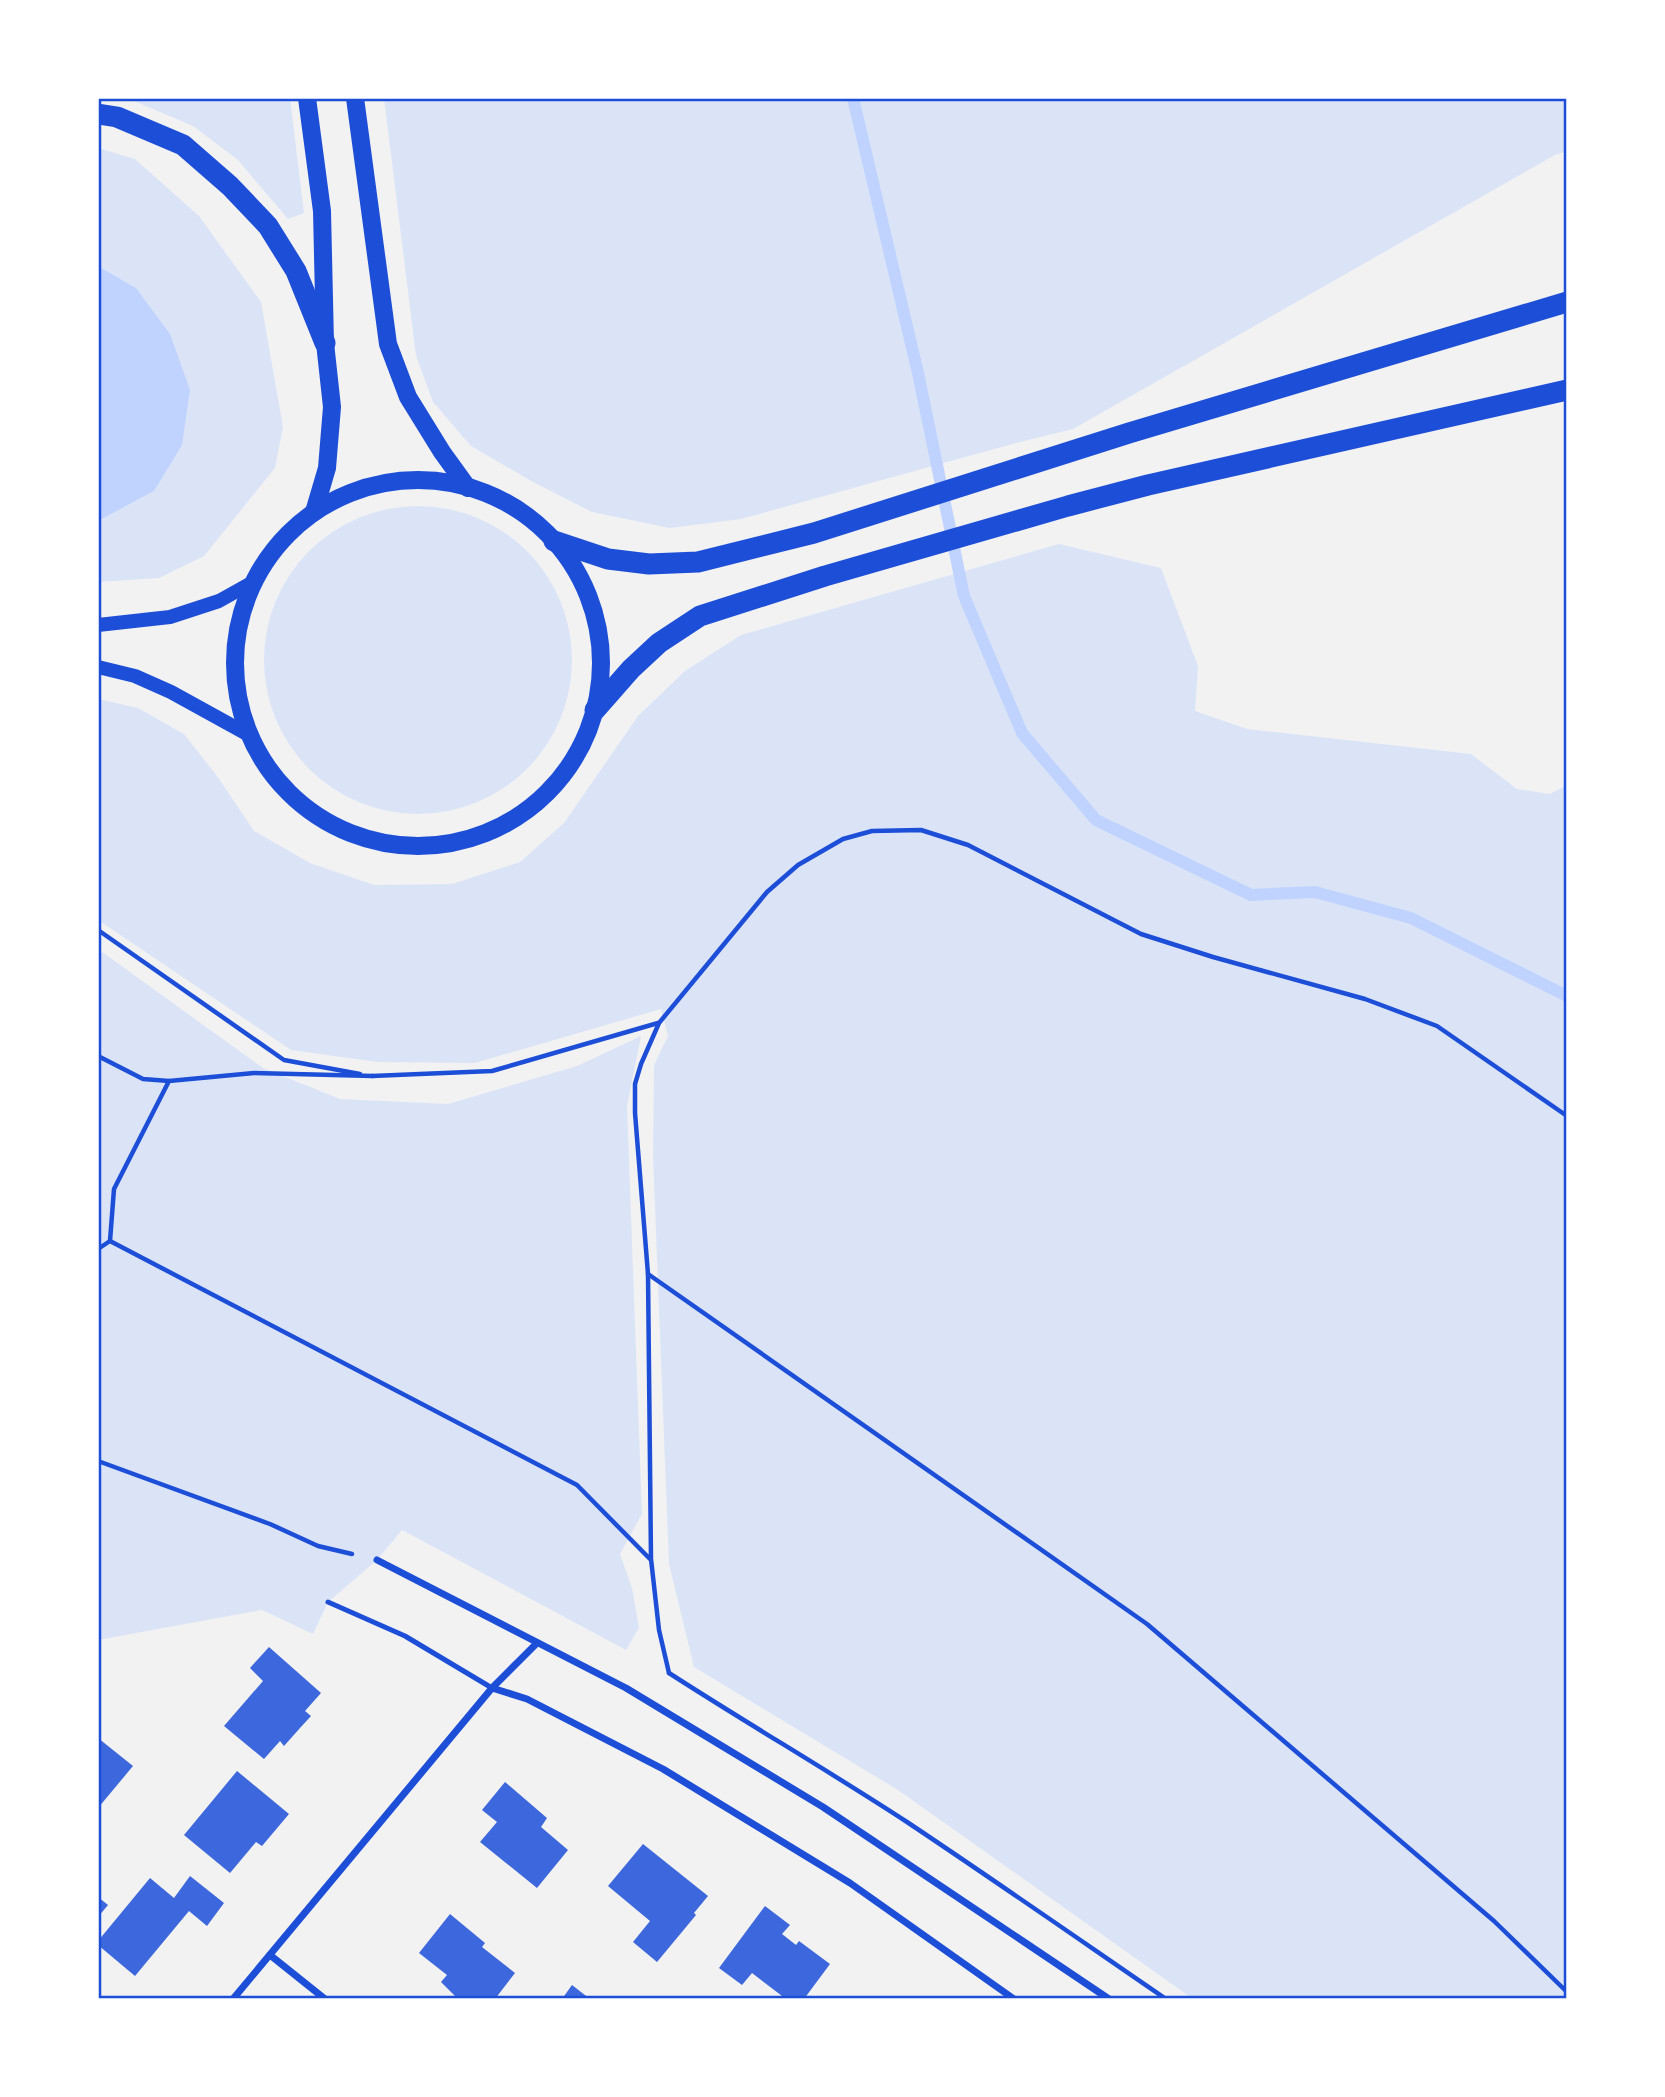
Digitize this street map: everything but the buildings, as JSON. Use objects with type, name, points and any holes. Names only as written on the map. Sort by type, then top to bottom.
[{"type":"highway","points":[[98,114],[117,117],[183,145],[230,186],[268,226],[296,271],[325,343]]},
{"type":"highway","points":[[554,541],[608,559],[649,564],[698,562],[814,533],[1129,433],[1567,302]]},
{"type":"highway","points":[[595,710],[631,669],[659,643],[700,616],[825,576],[1148,485],[1567,390]]},
{"type":"main road","points":[[307,98],[322,211],[325,343],[332,407],[327,468],[314,512]]},
{"type":"main road","points":[[355,98],[387,344],[408,397],[468,488]]},
{"type":"main road","points":[[428,481],[468,488],[492,496],[536,523],[554,541],[587,592],[596,620],[601,670],[595,710],[580,748],[565,771],[527,811],[492,831],[452,843],[411,846],[370,840],[331,825],[297,802],[270,771],[249,735],[237,695],[234,674],[235,642],[242,611],[253,582],[270,555],[290,532],[314,512],[349,494],[388,482],[428,481]]},
{"type":"main road","points":[[98,625],[170,618],[219,601],[253,582]]},
{"type":"main road","points":[[98,667],[135,676],[172,692],[249,735]]},
{"type":"street","points":[[377,1560],[626,1688],[823,1807],[1109,1999]]},
{"type":"street","points":[[233,1999],[492,1688],[537,1643]]},
{"type":"street","points":[[492,1688],[527,1699],[663,1769],[850,1883],[1014,1999]]},
{"type":"street","points":[[270,1955],[325,1999]]},
{"type":"lane","points":[[328,1602],[405,1636],[492,1688]]},
{"type":"path","points":[[1166,1999],[908,1823],[669,1673],[659,1630],[651,1559],[648,1274],[635,1113],[635,1084],[640,1064],[659,1023],[767,892],[798,865],[843,839],[872,831],[921,830],[968,845],[1141,934],[1365,999],[1437,1026],[1567,1116]]},
{"type":"path","points":[[98,930],[284,1060],[373,1076]]},
{"type":"path","points":[[98,1056],[143,1079],[169,1081],[254,1073],[373,1076],[492,1071],[659,1023]]},
{"type":"path","points":[[110,1241],[114,1189],[169,1081]]},
{"type":"path","points":[[110,1241],[577,1485],[651,1559]]},
{"type":"path","points":[[98,1249],[110,1241]]},
{"type":"path","points":[[648,1274],[1147,1624],[1494,1921],[1567,1992]]},
{"type":"path","points":[[98,1461],[270,1524],[318,1546],[377,1560]]},
{"type":"shaded area","points":[[127,98],[290,98],[304,213],[288,219],[238,160],[193,126]]},
{"type":"shaded area","points":[[384,98],[1567,98],[1567,151],[1555,155],[1073,429],[741,519],[670,528],[592,512],[533,482],[471,446],[433,402],[416,356]]},
{"type":"shaded area","points":[[98,148],[135,159],[199,216],[261,302],[283,427],[275,468],[204,556],[159,578],[98,582],[98,521],[154,491],[136,288],[98,266]]},
{"type":"shaded area","points":[[418,506],[463,512],[491,524],[527,551],[554,587],[566,615],[572,660],[566,705],[554,733],[527,769],[491,796],[463,808],[418,814],[373,808],[345,796],[309,769],[282,733],[270,705],[264,660],[270,615],[282,587],[309,551],[345,524],[373,512]]},
{"type":"shaded area","points":[[1059,544],[1161,568],[1198,666],[1195,711],[1247,729],[1471,754],[1517,789],[1550,794],[1567,785],[1567,1999],[1193,1999],[898,1790],[694,1667],[669,1564],[653,1156],[654,1065],[668,1036],[661,1009],[475,1063],[377,1062],[291,1050],[98,920],[98,699],[138,708],[184,734],[217,776],[254,831],[310,863],[374,885],[452,884],[520,862],[564,823],[638,716],[685,671],[741,635]]},
{"type":"shaded area","points":[[98,949],[263,1068],[340,1099],[448,1104],[577,1066],[641,1036],[627,1106],[642,1514],[620,1554],[632,1588],[639,1628],[626,1650],[402,1530],[377,1560],[328,1602],[313,1634],[262,1610],[98,1640]]},
{"type":"water","points":[[98,266],[136,288],[170,334],[190,390],[182,445],[154,491],[98,521]]},
{"type":"waterway","points":[[853,98],[918,373],[964,596],[1022,733],[1096,820],[1251,895],[1315,892],[1411,918],[1567,996]]}]
